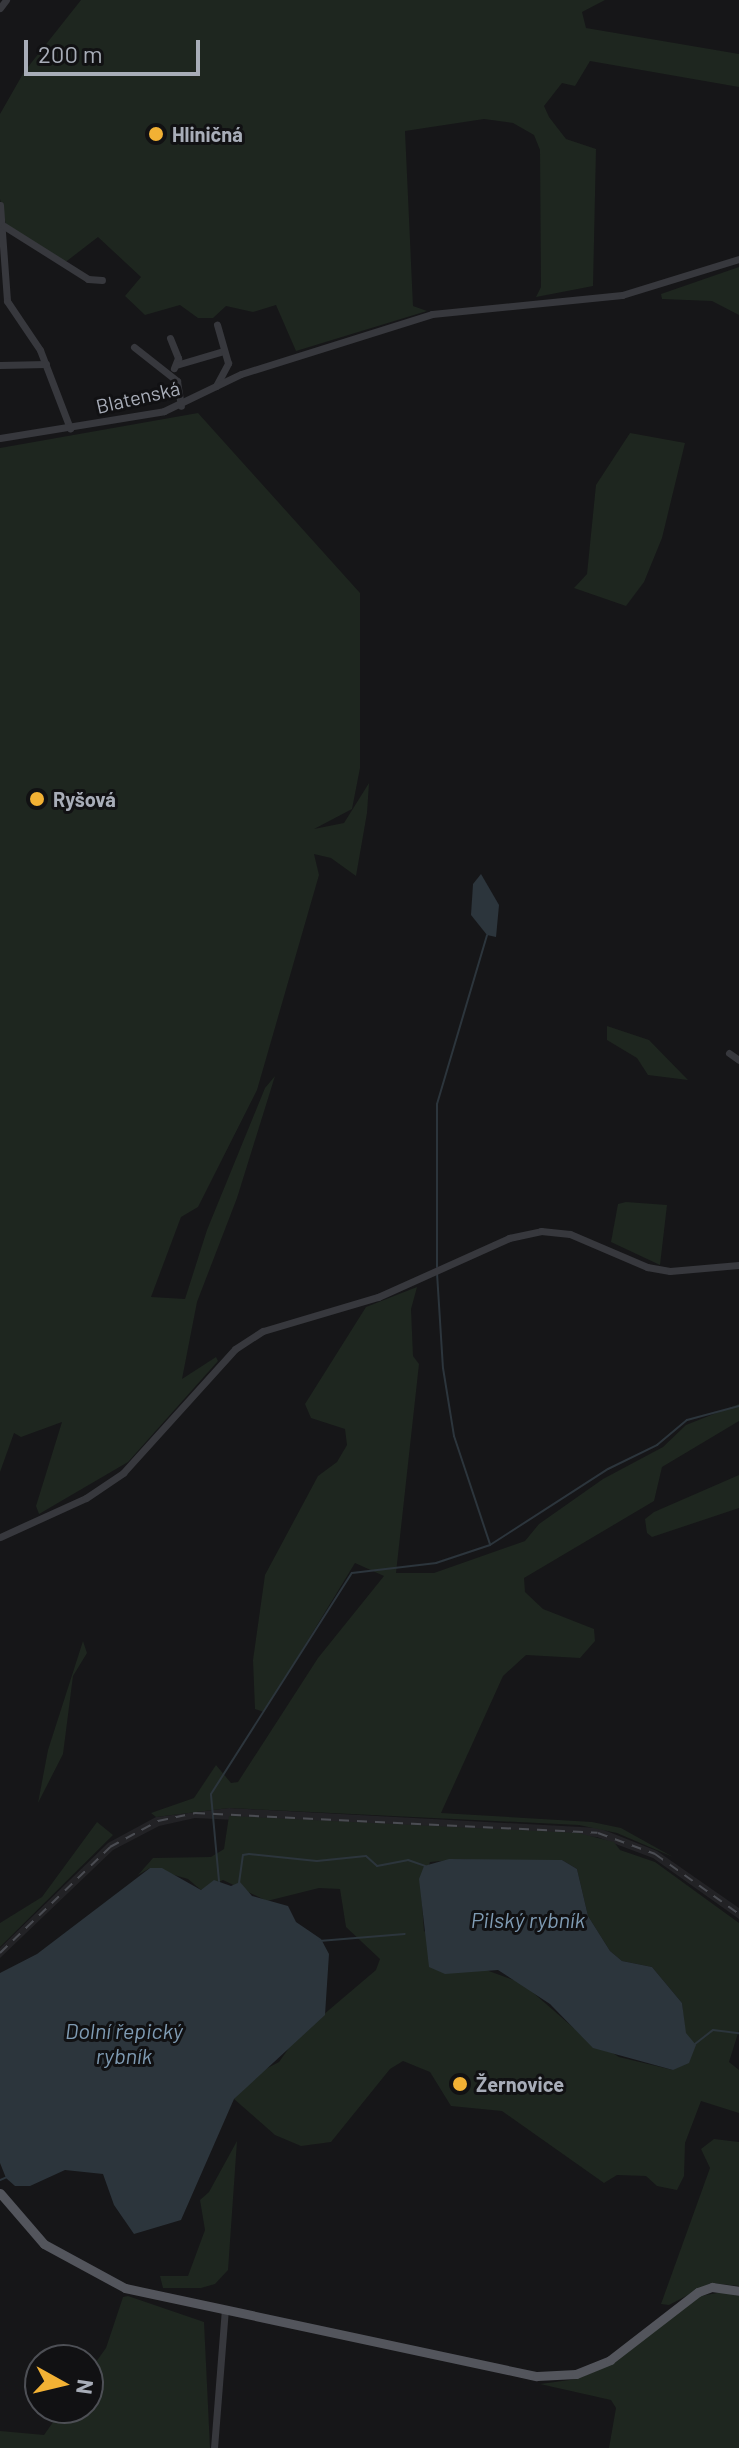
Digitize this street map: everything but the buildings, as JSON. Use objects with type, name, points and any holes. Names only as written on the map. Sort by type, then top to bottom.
[{"type":"main road","points":[[0,2193],[27,2230],[96,2275],[138,2291],[537,2376],[559,2377],[610,2360],[698,2292],[712,2287],[739,2291]]},
{"type":"street","points":[[0,8],[6,0]]},
{"type":"street","points":[[0,205],[4,226],[1,261],[4,301],[46,364],[70,428]]},
{"type":"street","points":[[4,226],[88,279],[102,280]]},
{"type":"street","name":"Blatenská","points":[[0,438],[181,406],[276,362],[432,314],[622,295],[739,259]]},
{"type":"street","points":[[215,388],[228,363],[217,325]]},
{"type":"street","points":[[170,338],[176,365]]},
{"type":"street","points":[[134,347],[170,373],[180,385],[181,406]]},
{"type":"street","points":[[170,373],[176,365],[224,351]]},
{"type":"street","points":[[0,365],[46,364]]},
{"type":"street","points":[[729,1053],[739,1060]]},
{"type":"street","points":[[0,1537],[75,1503],[123,1473],[235,1349],[263,1331],[378,1297],[509,1238],[541,1231],[570,1234],[647,1267],[670,1271],[739,1265]]},
{"type":"street","points":[[214,2448],[225,2309]]},
{"type":"shaded area","points":[[81,0],[605,0],[582,12],[586,28],[739,54],[739,87],[590,61],[575,86],[562,83],[544,106],[549,117],[566,139],[596,149],[593,286],[536,297],[541,287],[540,150],[534,135],[513,123],[484,119],[405,131],[413,306],[427,311],[296,351],[276,305],[253,312],[226,306],[213,318],[198,318],[180,305],[145,315],[125,296],[141,277],[98,237],[63,264],[6,224],[0,199],[0,114],[24,72]]},
{"type":"shaded area","points":[[739,267],[739,315],[712,301],[662,299],[661,294]]},
{"type":"shaded area","points":[[198,413],[360,593],[360,768],[352,809],[314,829],[344,823],[369,783],[367,813],[356,876],[331,858],[314,854],[319,875],[257,1090],[198,1207],[181,1217],[151,1297],[185,1299],[207,1230],[265,1088],[275,1076],[237,1198],[197,1302],[182,1379],[216,1357],[218,1361],[128,1462],[39,1514],[36,1506],[62,1422],[21,1437],[14,1433],[0,1472],[0,448]]},
{"type":"shaded area","points":[[630,433],[685,443],[662,538],[644,582],[626,606],[574,588],[587,574],[596,485]]},
{"type":"shaded area","points":[[607,1026],[649,1040],[688,1080],[648,1075],[637,1058],[607,1040]]},
{"type":"shaded area","points":[[618,1204],[667,1205],[660,1265],[611,1242]]},
{"type":"shaded area","points":[[417,1287],[411,1309],[413,1356],[419,1364],[396,1573],[434,1573],[525,1541],[539,1524],[603,1479],[663,1447],[686,1425],[739,1404],[739,1421],[662,1467],[654,1501],[524,1578],[525,1592],[543,1609],[594,1629],[595,1641],[580,1658],[526,1655],[503,1676],[441,1813],[592,1822],[621,1828],[673,1857],[617,1833],[579,1825],[229,1808],[156,1817],[151,1813],[194,1798],[216,1765],[231,1783],[238,1782],[318,1658],[384,1576],[355,1563],[264,1712],[255,1709],[253,1660],[265,1575],[318,1476],[337,1462],[347,1445],[345,1429],[311,1418],[305,1404],[366,1307]]},
{"type":"shaded area","points":[[739,1475],[739,1508],[652,1537],[647,1533],[645,1519],[654,1512]]},
{"type":"shaded area","points":[[83,1641],[87,1653],[73,1676],[63,1754],[38,1803],[48,1750]]},
{"type":"shaded area","points":[[229,1808],[599,1828],[657,1851],[739,1908],[739,1919],[653,1858],[597,1837],[195,1818],[159,1826],[113,1850],[0,1958],[0,1948],[108,1843],[156,1817]]},
{"type":"shaded area","points":[[229,1816],[578,1833],[614,1842],[620,1850],[655,1862],[739,1923],[739,2030],[729,2062],[739,2070],[739,2113],[701,2101],[685,2143],[684,2176],[677,2190],[657,2186],[646,2176],[617,2175],[604,2183],[502,2111],[451,2106],[430,2072],[403,2061],[390,2069],[331,2142],[301,2146],[275,2135],[234,2099],[256,2074],[279,2062],[296,2038],[376,1970],[380,1959],[346,1927],[340,1889],[319,1888],[267,1901],[223,1880],[201,1890],[188,1879],[150,1868],[138,1875],[153,1858],[211,1857],[224,1849]],"holes":[[[464,1859],[506,1864],[562,1860],[577,1869],[588,1916],[610,1951],[622,1961],[652,1967],[682,2003],[685,2033],[673,2070],[619,2057],[576,2030],[522,1983],[486,1970],[424,1931],[421,1889],[430,1862]]]},
{"type":"shaded area","points":[[97,1822],[113,1835],[0,1947],[0,1923],[42,1897]]},
{"type":"shaded area","points":[[714,2139],[739,2142],[739,2286],[711,2283],[669,2305],[661,2304],[710,2168],[701,2149]]},
{"type":"shaded area","points":[[237,2141],[228,2270],[215,2284],[201,2288],[163,2288],[160,2276],[188,2276],[205,2230],[200,2200],[209,2192]]},
{"type":"shaded area","points":[[723,2292],[739,2296],[739,2448],[609,2448],[616,2408],[611,2400],[540,2384],[577,2379],[612,2364],[674,2312],[700,2296]]},
{"type":"shaded area","points":[[128,2296],[204,2322],[210,2448],[0,2448],[0,2431],[44,2435],[52,2424],[104,2424],[104,2351],[123,2297]]},
{"type":"water","points":[[481,874],[499,905],[496,937],[487,935],[471,915],[473,884]]},
{"type":"water","name":"Pilský rybník","points":[[449,1859],[562,1860],[577,1869],[588,1916],[610,1951],[622,1961],[652,1967],[682,2003],[686,2033],[696,2045],[689,2063],[673,2070],[593,2048],[550,2004],[498,1970],[445,1974],[429,1967],[419,1879],[424,1866]]},
{"type":"water","name":"Dolní řepický rybník","points":[[150,1868],[162,1868],[201,1890],[214,1880],[231,1886],[240,1882],[252,1896],[288,1906],[296,1922],[321,1939],[329,1954],[325,2015],[234,2099],[181,2220],[134,2234],[114,2205],[103,2174],[65,2170],[30,2186],[15,2186],[6,2178],[0,2163],[0,1973],[37,1954]]},
{"type":"waterway","points":[[437,1267],[437,1104],[487,935]]},
{"type":"waterway","points":[[437,1273],[443,1368],[454,1436],[490,1544]]},
{"type":"waterway","points":[[219,1881],[211,1794],[352,1573],[436,1563],[490,1545],[608,1469],[657,1445],[687,1420],[739,1406]]},
{"type":"waterway","points":[[239,1883],[243,1855],[249,1854],[317,1861],[366,1856],[377,1866],[408,1860],[425,1866]]},
{"type":"waterway","points":[[319,1941],[405,1934]]},
{"type":"waterway","points":[[695,2044],[713,2030],[739,2033]]},
{"type":"waterway","points":[[0,2180],[7,2177]]},
{"type":"railway","points":[[0,1953],[110,1847],[158,1821],[195,1813],[598,1833],[655,1854],[739,1914]]},
{"type":"place","name":"Hliničná","points":[[156,134]]},
{"type":"place","name":"Ryšová","points":[[37,799]]},
{"type":"place","name":"Žernovice","points":[[460,2084]]}]
